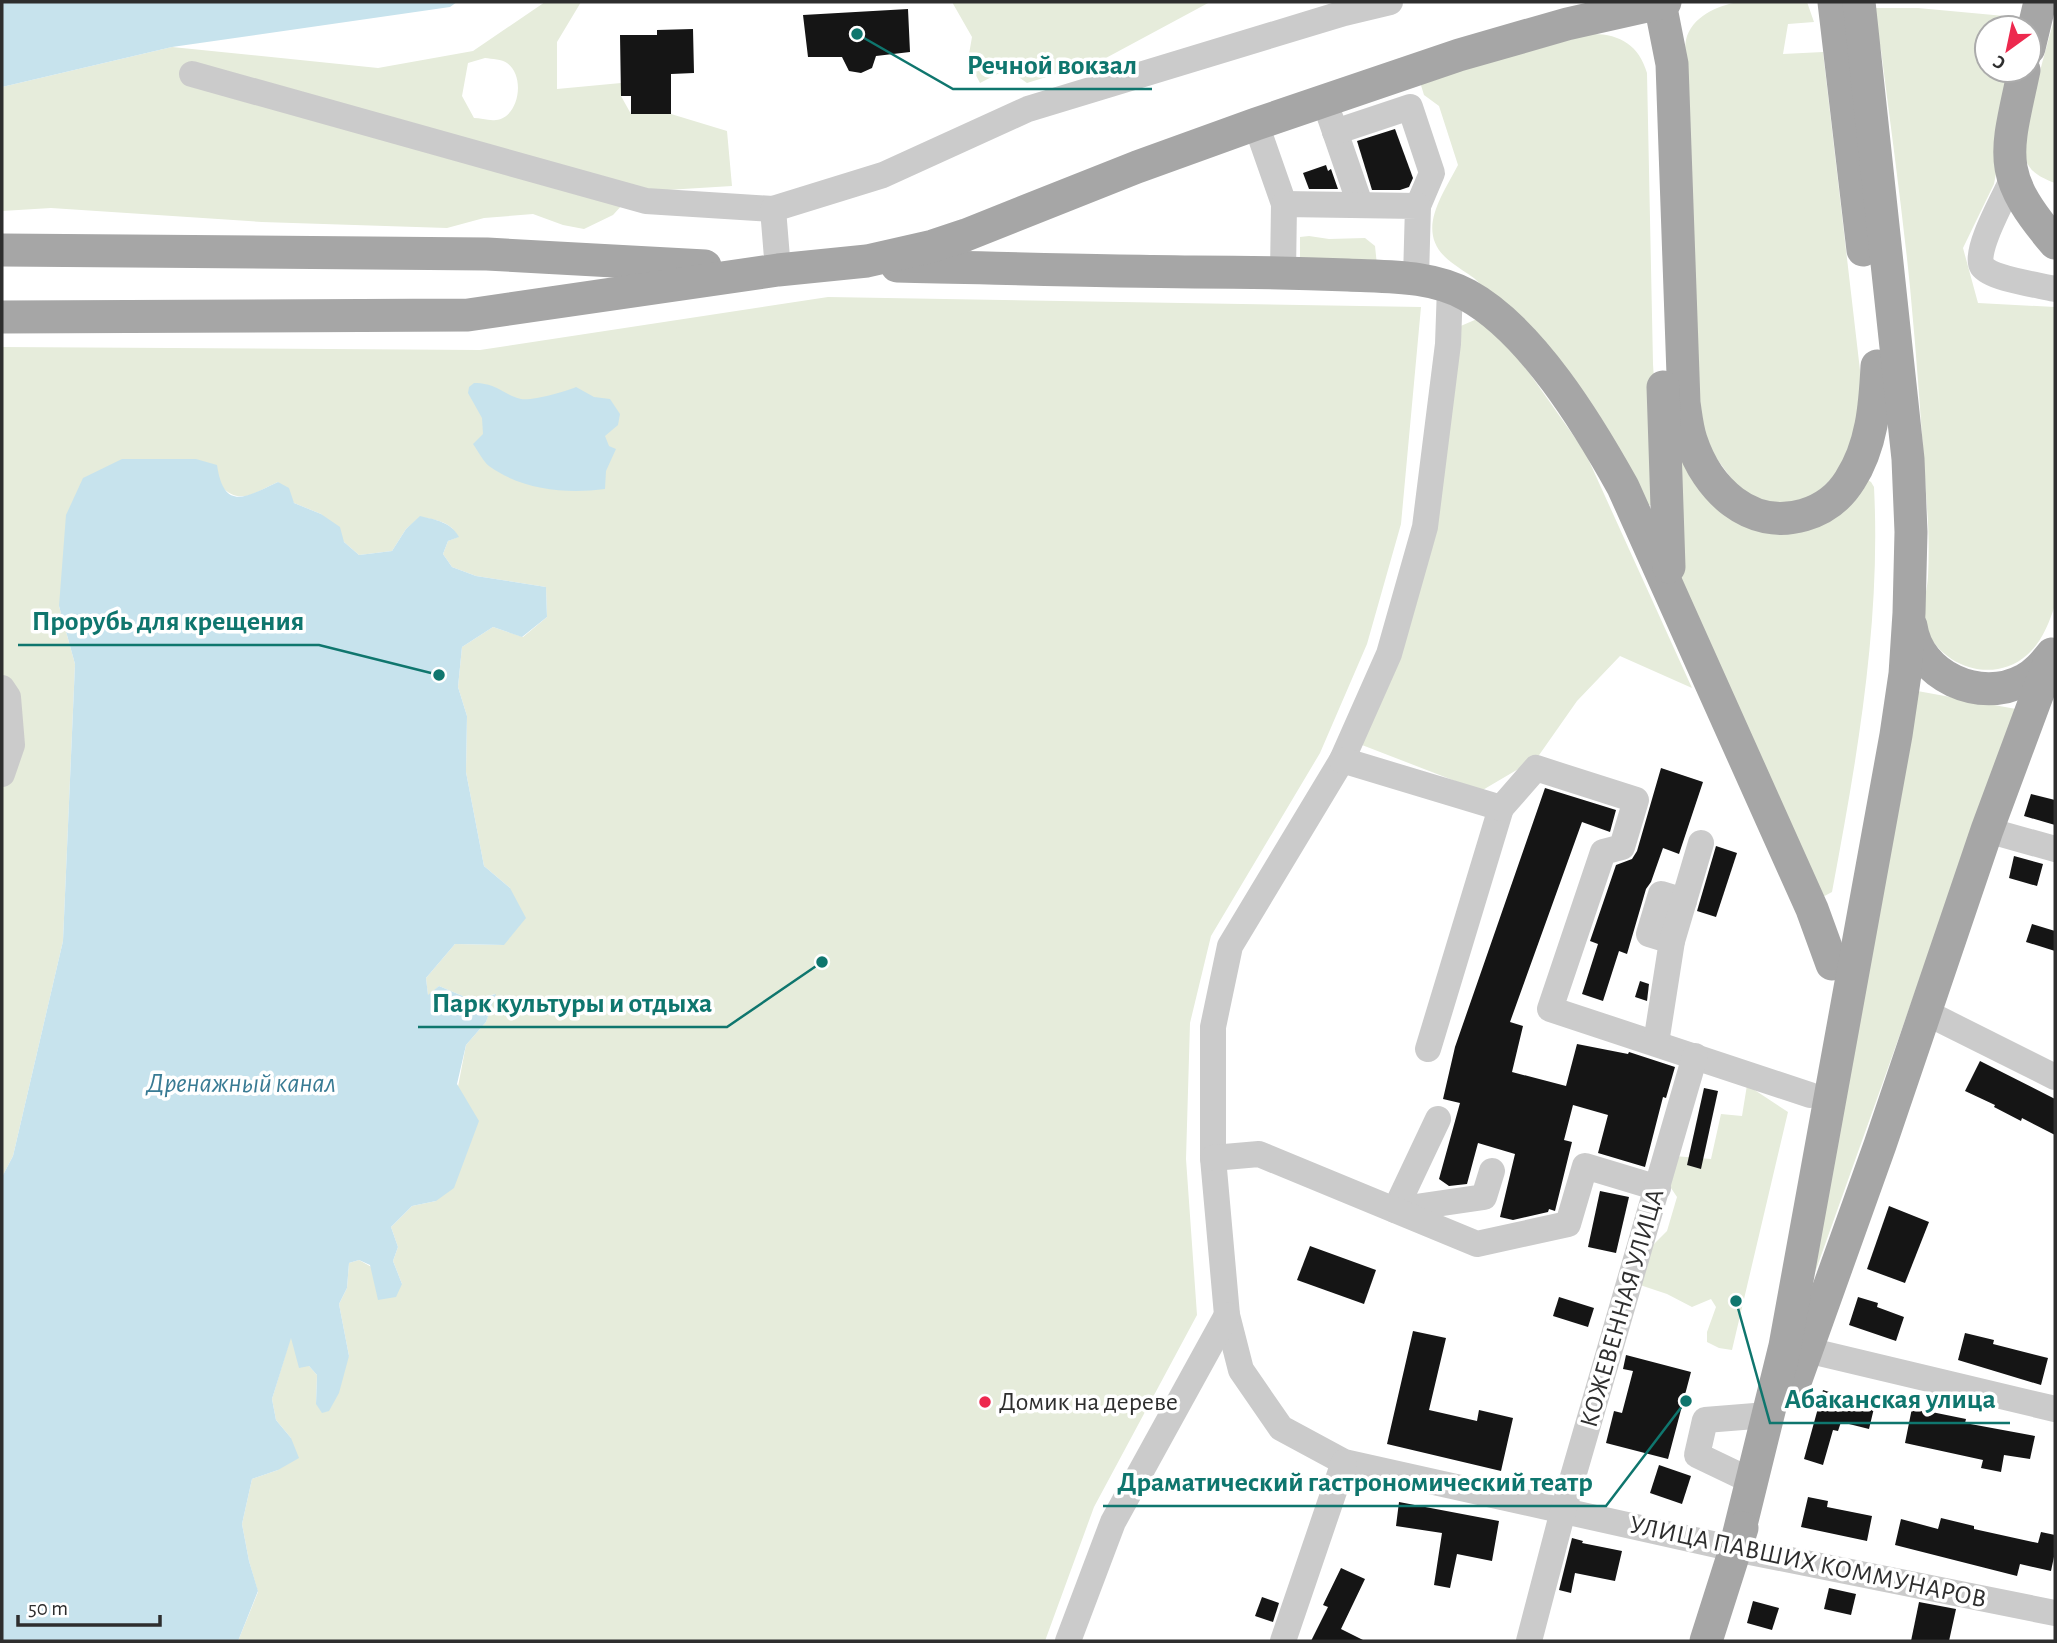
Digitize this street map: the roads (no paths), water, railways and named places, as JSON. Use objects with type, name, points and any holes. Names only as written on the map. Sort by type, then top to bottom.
[{"type":"main road","points":[[836,266],[933,246],[1256,124],[1505,41],[1663,2]]},
{"type":"main road","points":[[1663,2],[1672,64],[1684,403],[1690,439],[1703,468],[1733,502],[1755,516],[1783,519],[1821,508],[1841,492],[1858,466],[1873,418],[1877,366]]},
{"type":"main road","points":[[1663,2],[1656,66],[1667,546],[1672,588],[1680,611]]},
{"type":"main road","points":[[1735,1549],[1755,1416],[1832,964],[1864,797],[1883,672],[1889,530],[1886,458],[1848,14]]},
{"type":"main road","points":[[1735,1549],[1787,1333],[1886,800],[1905,674],[1911,532],[1908,459],[1848,14]]},
{"type":"main road","points":[[2021,84],[2010,138],[2009,167],[2022,201],[2055,243]]},
{"type":"main road","points":[[2,250],[487,254],[778,270]]},
{"type":"main road","points":[[2,317],[468,315],[778,270],[836,266],[1283,273],[1416,278],[1450,287],[1480,303],[1506,324],[1541,364],[1604,454],[1637,514],[1812,909],[1832,964]]},
{"type":"main road","points":[[1909,613],[1912,632],[1923,657],[1945,676],[1964,684],[1983,688],[2011,685],[2025,680],[2039,670],[2053,650]]},
{"type":"main road","points":[[1706,1641],[1735,1549],[1926,1012],[1987,830],[2053,650]]},
{"type":"street","points":[[192,75],[646,201],[773,209],[883,175],[1028,109],[1344,13],[1390,2]]},
{"type":"street","points":[[1325,101],[1360,204]]},
{"type":"street","points":[[1335,132],[1410,107],[1432,173],[1418,206],[1416,278]]},
{"type":"street","points":[[1256,124],[1284,204],[1283,273]]},
{"type":"street","points":[[2012,180],[1987,232],[1979,258],[1983,268],[1993,274],[2055,289]]},
{"type":"street","points":[[1284,204],[1418,206]]},
{"type":"street","points":[[773,209],[778,270]]},
{"type":"street","name":"УЛИЦА ПАВШИХ КОММУНАРОВ","points":[[1450,287],[1448,344],[1425,527],[1389,654],[1342,760],[1230,947],[1213,1027],[1213,1158],[1227,1315],[1241,1370],[1281,1428],[1344,1462],[1735,1549],[2055,1613]]},
{"type":"street","points":[[2,688],[8,697],[12,745],[2,774]]},
{"type":"street","points":[[1342,760],[1501,808]]},
{"type":"street","points":[[1428,1049],[1501,808],[1536,768],[1636,800],[1622,847],[1603,852],[1550,1009],[1810,1095]]},
{"type":"street","points":[[1987,830],[2055,849]]},
{"type":"street","points":[[1656,1043],[1672,941],[1701,843]]},
{"type":"street","points":[[1926,1012],[2055,1077]]},
{"type":"street","name":"КОЖЕВЕННАЯ УЛИЦА","points":[[1529,1641],[1563,1511],[1695,1056]]},
{"type":"street","points":[[1395,1210],[1437,1119]]},
{"type":"street","points":[[1213,1158],[1259,1154],[1477,1244],[1568,1224],[1585,1166],[1658,1188]]},
{"type":"street","points":[[1395,1210],[1485,1197],[1492,1171]]},
{"type":"street","points":[[1069,1641],[1113,1522],[1227,1315]]},
{"type":"street","points":[[1807,1350],[2055,1409]]},
{"type":"street","points":[[1745,1478],[1697,1455],[1705,1420],[1755,1416]]},
{"type":"street","points":[[1283,1641],[1344,1462]]},
{"type":"water","points":[[2,2],[457,2],[450,7],[172,47],[2,87]]},
{"type":"water","points":[[474,383],[495,387],[521,399],[548,396],[576,387],[594,397],[610,399],[620,414],[618,425],[605,436],[609,446],[616,449],[606,471],[605,489],[575,491],[545,488],[516,480],[489,466],[473,444],[483,434],[482,418],[468,393],[469,387]]},
{"type":"water","name":"Дренажный канал","points":[[122,459],[196,459],[217,465],[225,490],[238,497],[278,482],[289,488],[294,503],[321,514],[340,527],[344,542],[359,555],[392,551],[406,529],[420,516],[437,520],[452,528],[459,537],[448,541],[443,554],[452,567],[476,576],[546,587],[547,617],[522,637],[493,627],[462,647],[458,687],[467,716],[466,772],[484,866],[510,888],[526,918],[504,945],[455,944],[426,978],[428,995],[439,986],[472,1000],[496,994],[486,1022],[466,1045],[457,1084],[479,1121],[454,1188],[436,1201],[412,1206],[391,1227],[398,1247],[393,1261],[402,1284],[396,1297],[378,1300],[370,1265],[359,1260],[349,1263],[347,1288],[339,1304],[349,1356],[339,1393],[329,1411],[322,1413],[316,1404],[317,1375],[309,1366],[299,1368],[291,1338],[272,1399],[276,1420],[291,1438],[299,1458],[278,1470],[252,1479],[242,1524],[258,1591],[238,1641],[2,1641],[2,1177],[13,1156],[63,941],[75,664],[59,606],[66,515],[83,478]]},
{"type":"place","name":"Речной вокзал","points":[[857,34]]},
{"type":"place","name":"Прорубь для крещения","points":[[439,675]]},
{"type":"place","name":"Парк культуры и отдыха","points":[[822,962]]},
{"type":"place","name":"Абаканская улица","points":[[1736,1301]]},
{"type":"place","name":"Драматический гастрономический театр","points":[[1686,1401]]},
{"type":"place","name":"Домик на дереве","points":[[985,1402]]}]
